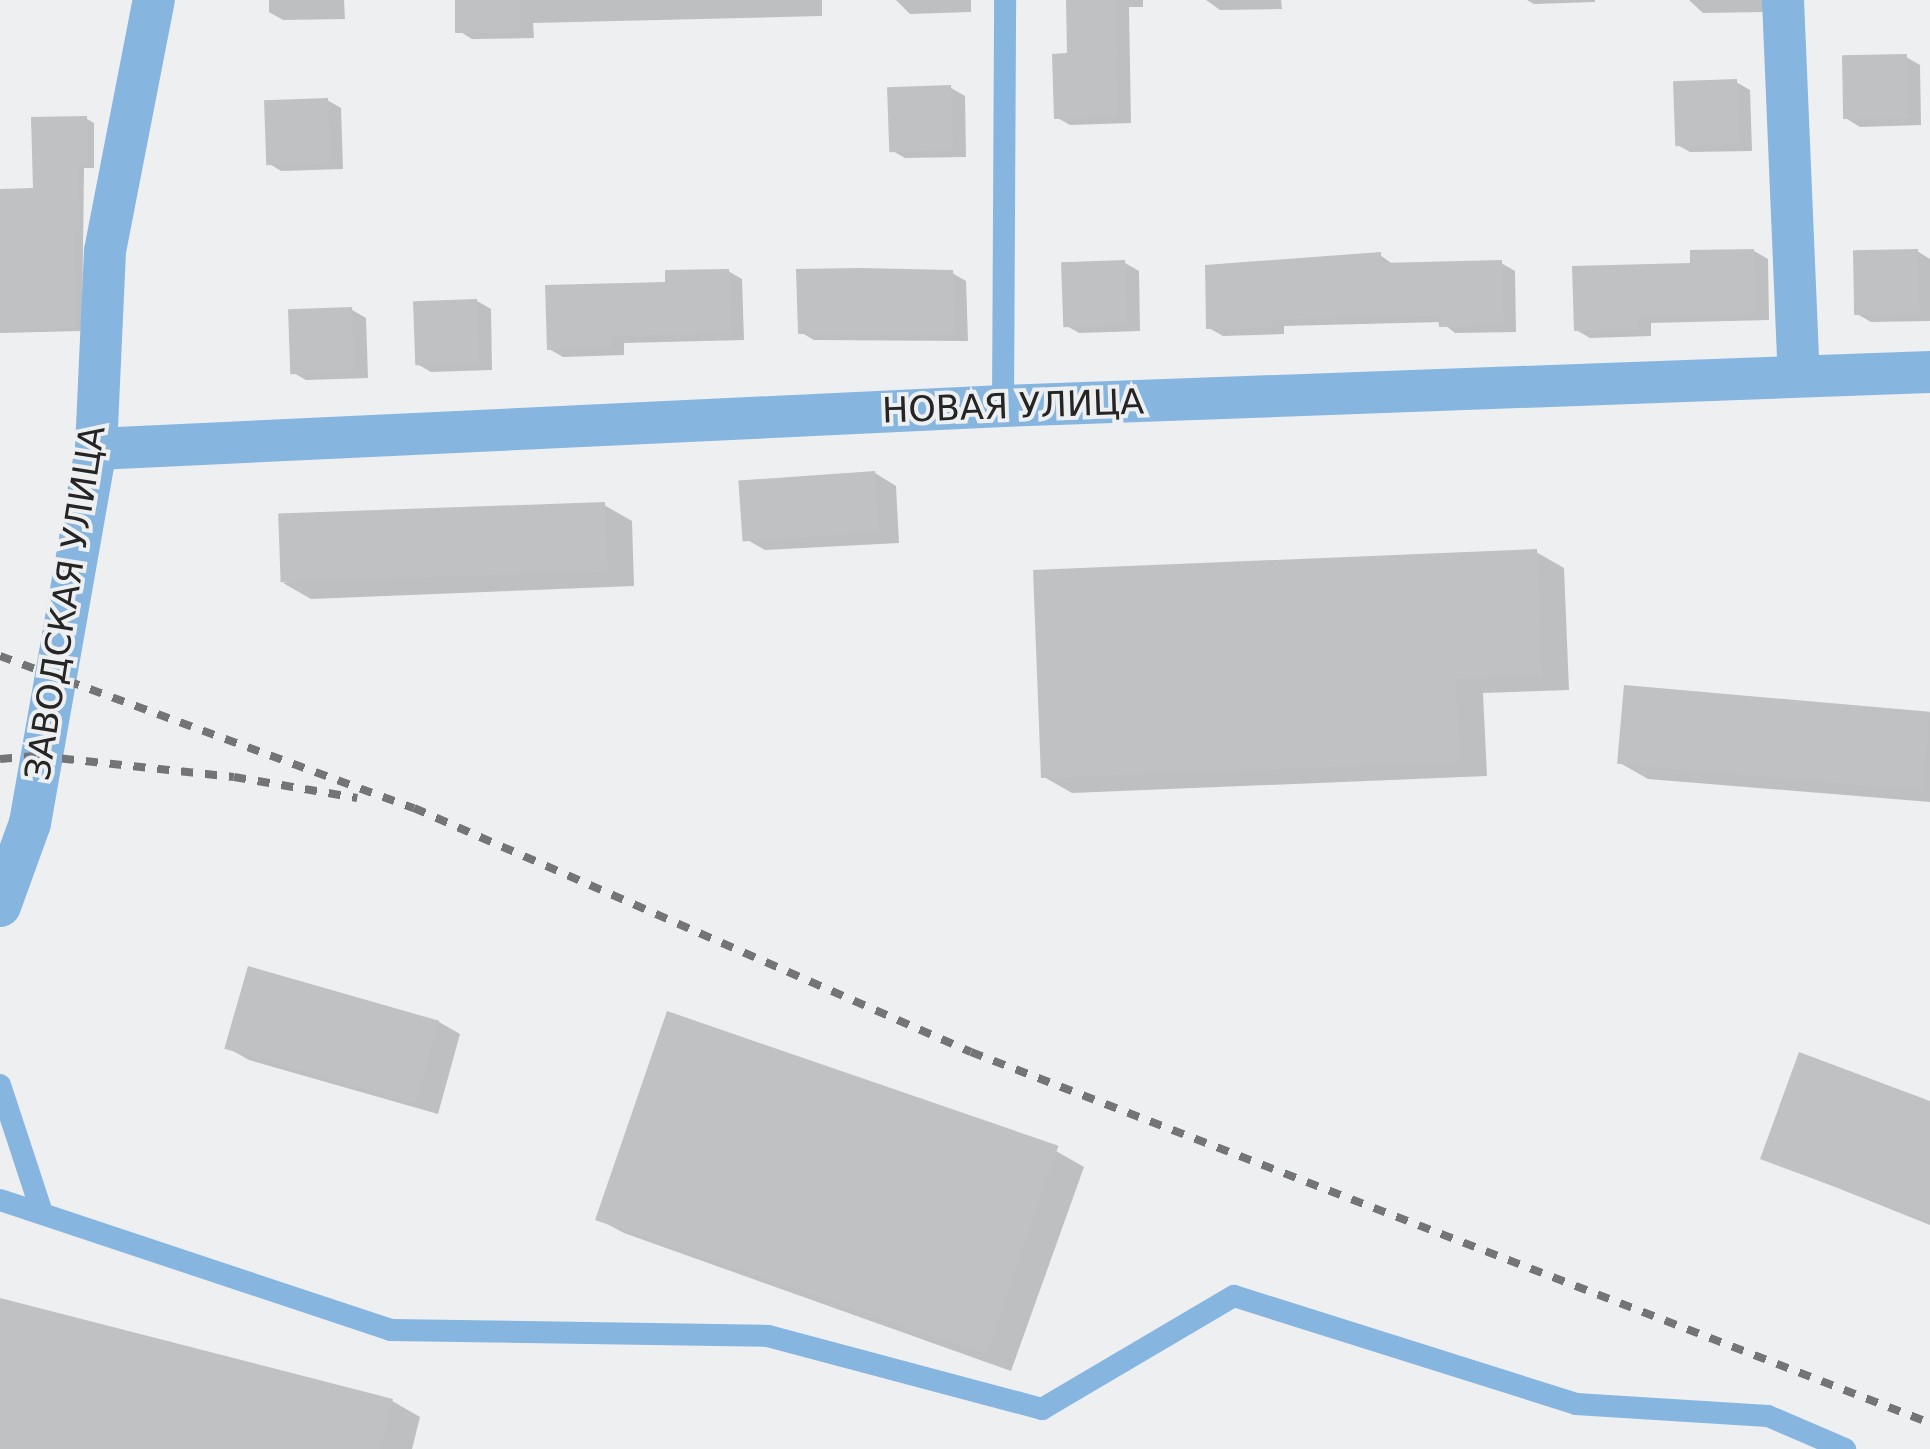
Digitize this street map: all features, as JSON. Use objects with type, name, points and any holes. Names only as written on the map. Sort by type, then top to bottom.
[{"type":"street","name":"ЗАВОДСКАЯ УЛИЦА","points":[[0,906],[30,823],[96,448],[105,251],[154,0]]},
{"type":"street","points":[[1783,0],[1799,374]]},
{"type":"street","name":"НОВАЯ УЛИЦА","points":[[96,448],[1004,406],[1930,372]]},
{"type":"lane","points":[[1004,406],[1005,0]]},
{"type":"lane","points":[[0,1086],[42,1214]]},
{"type":"lane","points":[[0,1200],[391,1330],[768,1336],[1042,1410],[1234,1296],[1576,1404],[1768,1416],[1844,1449]]},
{"type":"building","points":[[455,0],[520,0],[520,33],[455,33]]},
{"type":"building","points":[[1066,0],[1116,0],[1118,117],[1054,119],[1052,54],[1067,53]]},
{"type":"building","points":[[1907,54],[1908,118],[1843,119],[1842,55]]},
{"type":"building","points":[[1737,79],[1739,144],[1675,146],[1673,81]]},
{"type":"building","points":[[951,85],[953,150],[889,152],[887,87]]},
{"type":"building","points":[[328,98],[330,163],[266,165],[264,100]]},
{"type":"building","points":[[87,116],[88,165],[78,165],[80,231],[74,231],[76,328],[0,330],[0,189],[33,188],[31,117]]},
{"type":"building","points":[[1754,249],[1756,314],[1638,317],[1638,329],[1574,331],[1572,266],[1690,263],[1690,250]]},
{"type":"building","points":[[1918,249],[1919,314],[1854,315],[1853,250]]},
{"type":"building","points":[[1381,252],[1381,263],[1502,260],[1503,325],[1439,327],[1438,315],[1271,320],[1271,328],[1206,329],[1205,265]]},
{"type":"building","points":[[1125,260],[1127,325],[1063,327],[1061,262]]},
{"type":"building","points":[[729,269],[731,333],[611,336],[611,348],[547,350],[545,285],[665,282],[665,270]]},
{"type":"building","points":[[796,269],[953,270],[955,334],[798,334]]},
{"type":"building","points":[[477,299],[479,363],[415,365],[413,301]]},
{"type":"building","points":[[352,307],[354,372],[290,374],[288,309]]},
{"type":"building","points":[[875,471],[879,532],[743,541],[738,481]]},
{"type":"building","points":[[605,502],[607,571],[281,582],[278,513]]},
{"type":"building","points":[[1537,549],[1542,676],[1456,679],[1460,762],[1041,778],[1033,570]]},
{"type":"building","points":[[1624,685],[1930,712],[1923,790],[1617,764]]},
{"type":"building","points":[[248,966],[439,1021],[416,1104],[224,1049]]},
{"type":"building","points":[[667,1011],[1058,1146],[986,1355],[595,1220]]},
{"type":"building","points":[[1799,1052],[1930,1101],[1930,1222],[1760,1159]]},
{"type":"building","points":[[0,1298],[393,1399],[380,1449],[0,1449]]},
{"type":"railway","points":[[0,656],[414,808],[971,1052],[1930,1423]]},
{"type":"railway","points":[[0,759],[38,756],[234,777],[357,798]]}]
